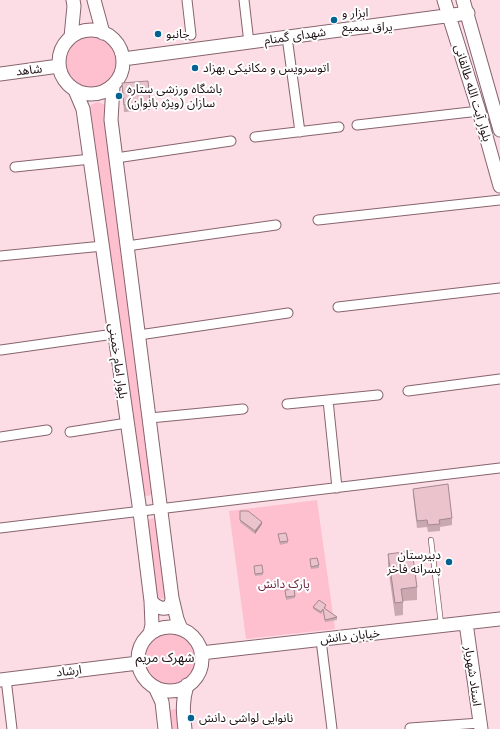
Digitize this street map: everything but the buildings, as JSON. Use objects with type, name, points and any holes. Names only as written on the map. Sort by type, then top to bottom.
[{"type":"street","points":[[71,37],[74,6],[73,0]]},
{"type":"street","points":[[94,0],[103,33]]},
{"type":"street","points":[[187,0],[191,36]]},
{"type":"street","points":[[244,0],[249,42]]},
{"type":"street","name":"بلوار آیت الله طالقانی","points":[[444,0],[500,186]]},
{"type":"street","points":[[463,0],[468,13],[500,130]]},
{"type":"street","name":"شهدای گمنام","points":[[123,60],[468,13]]},
{"type":"street","points":[[92,30],[103,33],[117,43],[123,60],[122,69],[119,78],[113,86],[95,94],[84,94],[67,84],[62,76],[59,66],[59,55],[64,45],[71,37],[81,32],[92,30]]},
{"type":"street","points":[[287,37],[300,132]]},
{"type":"street","name":"شاهد","points":[[0,74],[59,66]]},
{"type":"street","name":"بلوار امام خمینی","points":[[113,86],[111,120],[172,598],[181,629]]},
{"type":"street","name":"بلوار امام خمینی","points":[[75,90],[83,109],[91,159],[114,334],[140,512],[151,601],[152,625],[150,634]]},
{"type":"street","points":[[357,125],[478,111]]},
{"type":"street","points":[[255,137],[339,127]]},
{"type":"street","points":[[116,158],[231,140]]},
{"type":"street","points":[[15,167],[91,159]]},
{"type":"street","points":[[318,220],[500,200]]},
{"type":"street","points":[[127,246],[276,225]]},
{"type":"street","points":[[0,256],[102,246]]},
{"type":"street","points":[[338,307],[500,288]]},
{"type":"street","points":[[139,335],[288,313]]},
{"type":"street","points":[[1,350],[114,334]]},
{"type":"street","points":[[408,391],[500,380]]},
{"type":"street","points":[[287,404],[378,395]]},
{"type":"street","points":[[328,400],[337,488]]},
{"type":"street","points":[[150,418],[243,409]]},
{"type":"street","points":[[70,432],[127,423]]},
{"type":"street","points":[[0,436],[47,430]]},
{"type":"street","points":[[0,528],[500,468]]},
{"type":"street","points":[[151,601],[155,606],[163,608],[168,607],[172,598]]},
{"type":"street","name":"خیابان دانش","points":[[201,653],[500,619]]},
{"type":"street","name":"استاد شهریار","points":[[466,623],[480,726]]},
{"type":"street","points":[[165,627],[181,629],[190,635],[197,643],[201,653],[201,664],[198,673],[192,682],[181,689],[164,690],[155,687],[147,681],[141,673],[138,663],[138,652],[143,642],[150,634],[165,627]]},
{"type":"street","points":[[321,640],[332,729]]},
{"type":"street","name":"ارشاد","points":[[3,679],[138,663]]},
{"type":"street","points":[[3,679],[12,729]]},
{"type":"street","points":[[185,729],[183,709],[187,685]]},
{"type":"street","points":[[155,687],[162,702],[165,729]]},
{"type":"street","points":[[164,713],[172,704],[183,709]]},
{"type":"street","points":[[410,728],[480,726]]},
{"type":"lane","points":[[432,540],[441,626]]},
{"type":"green space","points":[[86,37],[96,37],[109,44],[116,57],[116,67],[109,80],[96,87],[86,87],[77,83],[70,76],[66,67],[66,57],[70,48],[77,41]]},
{"type":"green space","points":[[98,102],[108,106],[153,493],[147,496],[143,495],[87,111],[92,104]]},
{"type":"green space","name":"پارک دانش","points":[[317,500],[335,629],[246,639],[229,511]]},
{"type":"green space","points":[[152,518],[156,519],[165,598],[163,599],[159,598],[157,595],[147,521]]},
{"type":"green space","points":[[170,634],[179,636],[190,645],[195,659],[193,668],[184,679],[170,684],[161,682],[150,673],[145,659],[147,650],[156,639]]},
{"type":"green space","points":[[173,709],[177,709],[179,711],[183,729],[168,729],[167,713]]},
{"type":"place","name":"ابزار و يراق سميع","points":[[334,20]]},
{"type":"place","name":"جانبو","points":[[158,34]]},
{"type":"place","name":"اتوسرویس و مکانیکی بهزاد","points":[[195,68]]},
{"type":"place","name":"باشگاه ورزشی ستاره سازان (ویژه بانوان)","points":[[119,96]]},
{"type":"place","name":"دبیرستان پسرانه فاخر","points":[[449,562]]},
{"type":"place","name":"نانوایی لواشی دانش","points":[[191,718]]},
{"type":"district","name":"شهرک مریم","points":[[165,657]]}]
